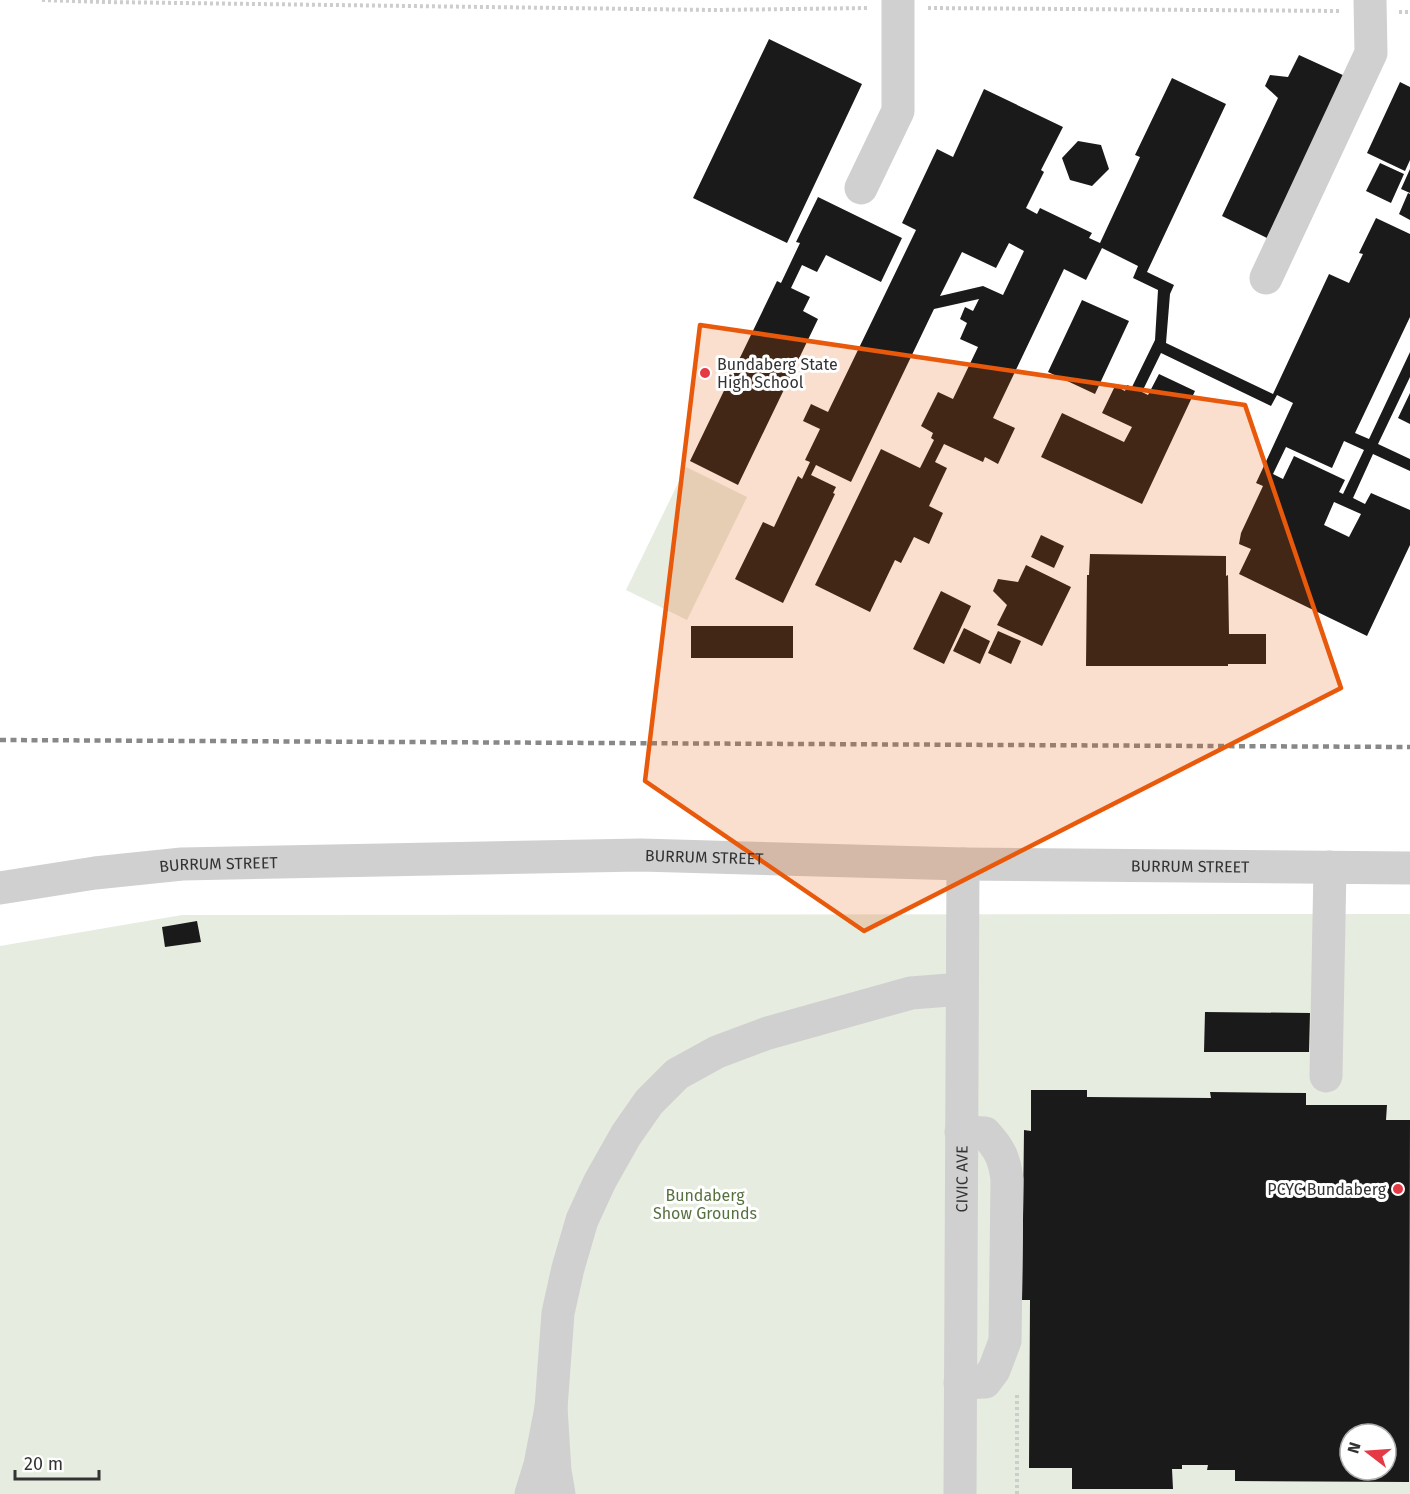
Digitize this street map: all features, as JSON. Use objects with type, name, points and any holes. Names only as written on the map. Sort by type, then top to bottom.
[{"type":"street","points":[[861,188],[898,111],[898,4]]},
{"type":"street","points":[[1266,278],[1371,53],[1370,6]]},
{"type":"street","name":"BURRUM STREET","points":[[0,888],[95,873],[182,864],[334,859],[641,855],[963,864],[1410,868]]},
{"type":"street","name":"CIVIC AVE","points":[[960,1494],[963,864]]},
{"type":"street","points":[[1326,1076],[1330,867]]},
{"type":"street","points":[[531,1494],[540,1465],[551,1408],[558,1313],[582,1220],[600,1181],[626,1135],[649,1102],[677,1074],[717,1052],[768,1033],[911,993],[962,989]]},
{"type":"street","points":[[960,1383],[985,1382],[994,1370],[1005,1341],[1007,1179],[1005,1163],[993,1141],[985,1133],[962,1132]]},
{"type":"street","points":[[551,1408],[555,1471],[559,1494]]},
{"type":"path","points":[[42,0],[714,10],[898,4],[1370,6],[1410,12]]},
{"type":"path","points":[[1017,1384],[1017,1494]]},
{"type":"highlighted area","points":[[700,325],[1245,405],[1341,688],[864,931],[645,781]]},
{"type":"green space","points":[[686,467],[747,497],[687,620],[626,590]]},
{"type":"green space","name":"Bundaberg Show Grounds","points":[[1410,914],[1410,1494],[0,1494],[0,946],[182,915]]},
{"type":"building","points":[[769,39],[862,84],[787,243],[693,198]]},
{"type":"building","points":[[1299,55],[1345,76],[1267,238],[1222,216],[1278,98],[1265,86],[1270,75],[1288,77]]},
{"type":"building","points":[[1172,78],[1226,104],[1147,272],[1174,285],[1170,294],[1166,343],[1273,394],[1329,274],[1349,283],[1363,254],[1359,253],[1376,218],[1410,234],[1410,317],[1355,433],[1369,439],[1410,352],[1410,377],[1378,444],[1410,459],[1410,471],[1373,454],[1353,498],[1365,504],[1371,493],[1410,510],[1410,545],[1367,636],[1239,574],[1251,549],[1239,544],[1241,533],[1263,486],[1256,483],[1293,403],[1277,395],[1271,406],[1161,353],[1142,392],[1148,395],[1159,374],[1195,391],[1142,504],[1041,457],[1062,413],[1124,442],[1132,427],[1102,413],[1115,386],[1125,391],[1127,385],[1132,387],[1155,340],[1158,290],[1133,278],[1138,266],[1102,248],[1086,280],[1064,269],[993,418],[1015,428],[998,464],[985,457],[983,462],[944,444],[935,462],[947,468],[929,506],[943,513],[929,544],[914,537],[901,563],[895,560],[870,612],[815,585],[881,449],[920,468],[934,440],[931,438],[933,433],[921,426],[938,392],[953,399],[978,347],[960,339],[967,323],[960,319],[965,307],[973,311],[979,299],[934,309],[851,482],[816,465],[811,475],[836,487],[833,493],[835,494],[783,603],[735,579],[763,522],[774,527],[798,476],[802,479],[810,462],[805,460],[820,429],[803,421],[811,404],[828,412],[916,230],[902,223],[937,149],[953,157],[984,89],[1063,127],[1041,170],[1044,172],[1026,208],[1037,214],[1040,208],[1092,233],[1089,238],[1100,243],[1140,157],[1135,155]],"holes":[[[1009,243],[1024,251],[1003,295],[983,286],[940,296],[962,252],[996,268]],[[1344,441],[1364,450],[1343,494],[1339,492],[1345,480],[1294,456],[1283,479],[1273,474],[1286,447],[1332,468]],[[1334,502],[1361,514],[1349,537],[1324,525]]]},
{"type":"building","points":[[1400,82],[1410,87],[1410,160],[1405,171],[1367,153]]},
{"type":"building","points":[[1078,141],[1101,145],[1109,169],[1092,186],[1070,180],[1062,158]]},
{"type":"building","points":[[1380,163],[1404,174],[1391,203],[1366,191]]},
{"type":"building","points":[[1410,169],[1410,193],[1401,189]]},
{"type":"building","points":[[1408,193],[1410,194],[1410,220],[1399,214]]},
{"type":"building","points":[[818,197],[902,238],[881,282],[826,255],[817,272],[802,265],[791,288],[810,297],[803,311],[818,319],[738,485],[690,461],[777,281],[781,283],[800,243],[796,242]]},
{"type":"building","points":[[1082,300],[1129,321],[1095,394],[1048,372]]},
{"type":"building","points":[[1410,393],[1410,424],[1398,418]]},
{"type":"building","points":[[1041,535],[1064,546],[1054,568],[1031,557]]},
{"type":"building","points":[[1090,554],[1226,556],[1229,634],[1266,634],[1266,664],[1086,666],[1087,575],[1089,575]]},
{"type":"building","points":[[1026,565],[1071,587],[1042,646],[997,625],[1007,605],[993,591],[998,579],[1018,582]]},
{"type":"building","points":[[941,591],[971,606],[944,664],[913,649]]},
{"type":"building","points":[[691,626],[793,626],[793,658],[691,658]]},
{"type":"building","points":[[964,628],[990,641],[980,664],[953,651]]},
{"type":"building","points":[[998,631],[1021,641],[1011,664],[988,653]]},
{"type":"building","points":[[197,921],[201,942],[165,947],[162,927]]},
{"type":"building","points":[[1205,1012],[1310,1013],[1309,1052],[1204,1052]]},
{"type":"building","points":[[1031,1090],[1087,1090],[1087,1097],[1211,1098],[1210,1092],[1306,1093],[1306,1105],[1387,1105],[1386,1120],[1410,1120],[1409,1482],[1398,1482],[1398,1422],[1338,1422],[1338,1482],[1235,1481],[1235,1470],[1207,1470],[1208,1465],[1182,1465],[1182,1469],[1172,1469],[1173,1489],[1072,1489],[1072,1468],[1029,1468],[1030,1300],[1022,1300],[1024,1130],[1031,1131]]},
{"type":"railway","points":[[0,740],[1410,747]]},
{"type":"place","name":"Bundaberg State High School","points":[[705,373]]},
{"type":"place","name":"PCYC Bundaberg","points":[[1398,1189]]}]
